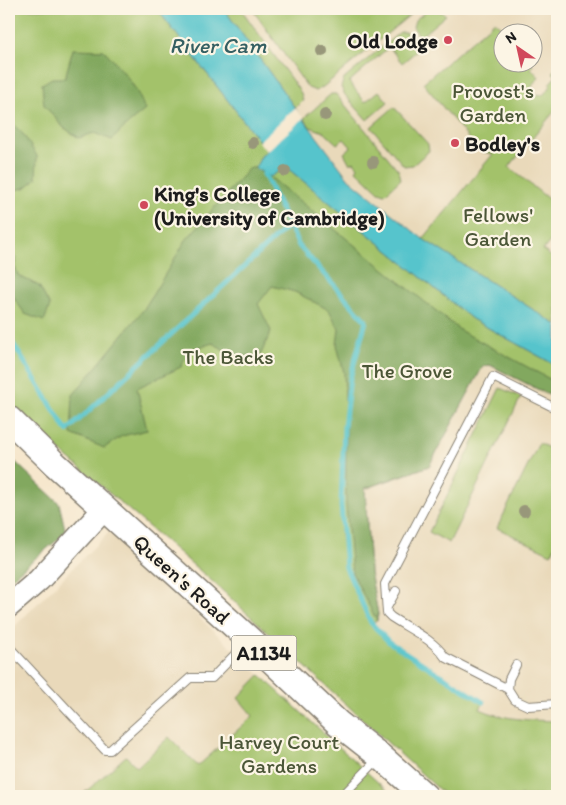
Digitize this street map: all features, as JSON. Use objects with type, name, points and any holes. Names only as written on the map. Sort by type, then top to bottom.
[{"type":"main road","name":"Queen's Road","points":[[9,419],[55,464],[250,640],[338,723],[380,756],[425,796]]},
{"type":"street","points":[[9,606],[39,580],[105,508]]},
{"type":"lane","points":[[557,409],[493,377],[385,584],[387,613],[422,637],[445,657],[508,689],[515,700],[528,706],[557,704]]},
{"type":"lane","points":[[387,607],[396,591]]},
{"type":"lane","points":[[11,653],[105,750],[110,750],[190,678],[212,678],[250,640]]},
{"type":"lane","points":[[508,689],[509,679],[516,665]]},
{"type":"lane","points":[[342,796],[380,756]]},
{"type":"shaded area","points":[[9,9],[557,9],[557,721],[502,717],[480,709],[483,701],[390,641],[372,622],[342,505]]},
{"type":"shaded area","points":[[109,532],[260,675],[393,796],[9,796],[9,632]]},
{"type":"green space","name":"The Backs","points":[[9,9],[157,9],[267,151],[262,155],[255,169],[286,167],[472,319],[557,366],[557,399],[490,365],[483,366],[429,466],[365,489],[370,572],[378,614],[377,621],[372,623],[390,641],[484,702],[480,709],[508,717],[557,721],[557,796],[446,796],[213,582],[9,407]],"holes":[[[342,512],[346,561],[341,535]]]},
{"type":"green space","points":[[224,9],[241,9],[301,93],[303,100],[295,108]]},
{"type":"green space","points":[[252,9],[417,9],[316,91],[308,88]]},
{"type":"green space","points":[[429,9],[436,9],[446,15],[420,37],[413,27],[415,20]]},
{"type":"green space","points":[[495,21],[494,72],[535,72],[539,77],[532,85],[534,94],[543,95],[551,86],[549,84],[556,76],[552,72],[557,68],[557,108],[509,167],[557,206],[557,233],[543,250],[557,261],[557,325],[423,239],[493,154],[479,151],[423,83]]},
{"type":"green space","points":[[400,32],[406,32],[419,49],[402,63],[389,47],[349,82],[365,102],[379,91],[388,102],[367,120],[345,95],[341,87],[344,79]]},
{"type":"green space","points":[[73,49],[104,50],[128,78],[145,110],[112,140],[94,133],[79,138],[63,127],[44,105],[42,84],[52,78],[65,78]]},
{"type":"green space","points":[[331,94],[336,94],[399,171],[401,179],[385,194],[379,192],[356,170],[358,167],[354,162],[350,164],[344,153],[351,147],[344,139],[337,144],[324,132],[310,127],[304,118]]},
{"type":"green space","points":[[394,107],[428,144],[429,151],[413,165],[404,166],[371,127]]},
{"type":"green space","points":[[9,120],[23,134],[37,156],[36,179],[25,188],[14,190],[11,198],[9,198]]},
{"type":"green space","name":"The Grove","points":[[249,168],[255,168],[270,177],[461,331],[557,383],[557,399],[490,365],[483,366],[429,466],[365,488],[370,572],[378,614],[377,621],[352,573],[346,504],[344,373],[337,345],[339,329],[329,310],[295,292],[272,286],[258,304],[271,331],[260,356],[234,356],[213,343],[189,350],[181,367],[137,388],[147,430],[122,436],[104,448],[71,434],[73,395],[144,309],[186,240]]},
{"type":"green space","points":[[9,256],[17,258],[14,266],[19,276],[39,286],[50,306],[44,321],[25,314],[12,295],[9,279]]},
{"type":"green space","points":[[500,388],[521,397],[449,543],[429,532]]},
{"type":"green space","points":[[539,443],[557,452],[557,543],[551,554],[497,528]]},
{"type":"green space","points":[[9,456],[59,503],[66,533],[9,580]]},
{"type":"green space","name":"Harvey Court Gardens","points":[[260,675],[393,796],[82,795],[126,756],[137,767],[169,737],[198,766],[253,716],[238,698]]},
{"type":"water","name":"River Cam","points":[[157,9],[224,9],[349,179],[423,239],[557,325],[557,366],[472,319],[286,167],[270,177],[255,168],[262,155],[267,151]]},
{"type":"pier","points":[[295,108],[304,118],[267,151],[258,142]]},
{"type":"waterway","points":[[9,337],[67,431],[289,225],[264,174]]},
{"type":"waterway","points":[[289,225],[299,246],[366,321],[350,378],[344,427],[341,505],[346,568],[371,623],[389,642],[483,702]]},
{"type":"place","name":"Old Lodge","points":[[448,40]]},
{"type":"place","name":"Bodley's","points":[[455,143]]},
{"type":"place","name":"King's College (University of Cambridge)","points":[[144,205]]},
{"type":"park label","name":"Provost's Garden","points":[[493,102]]},
{"type":"park label","name":"Fellows' Garden","points":[[498,226]]}]
